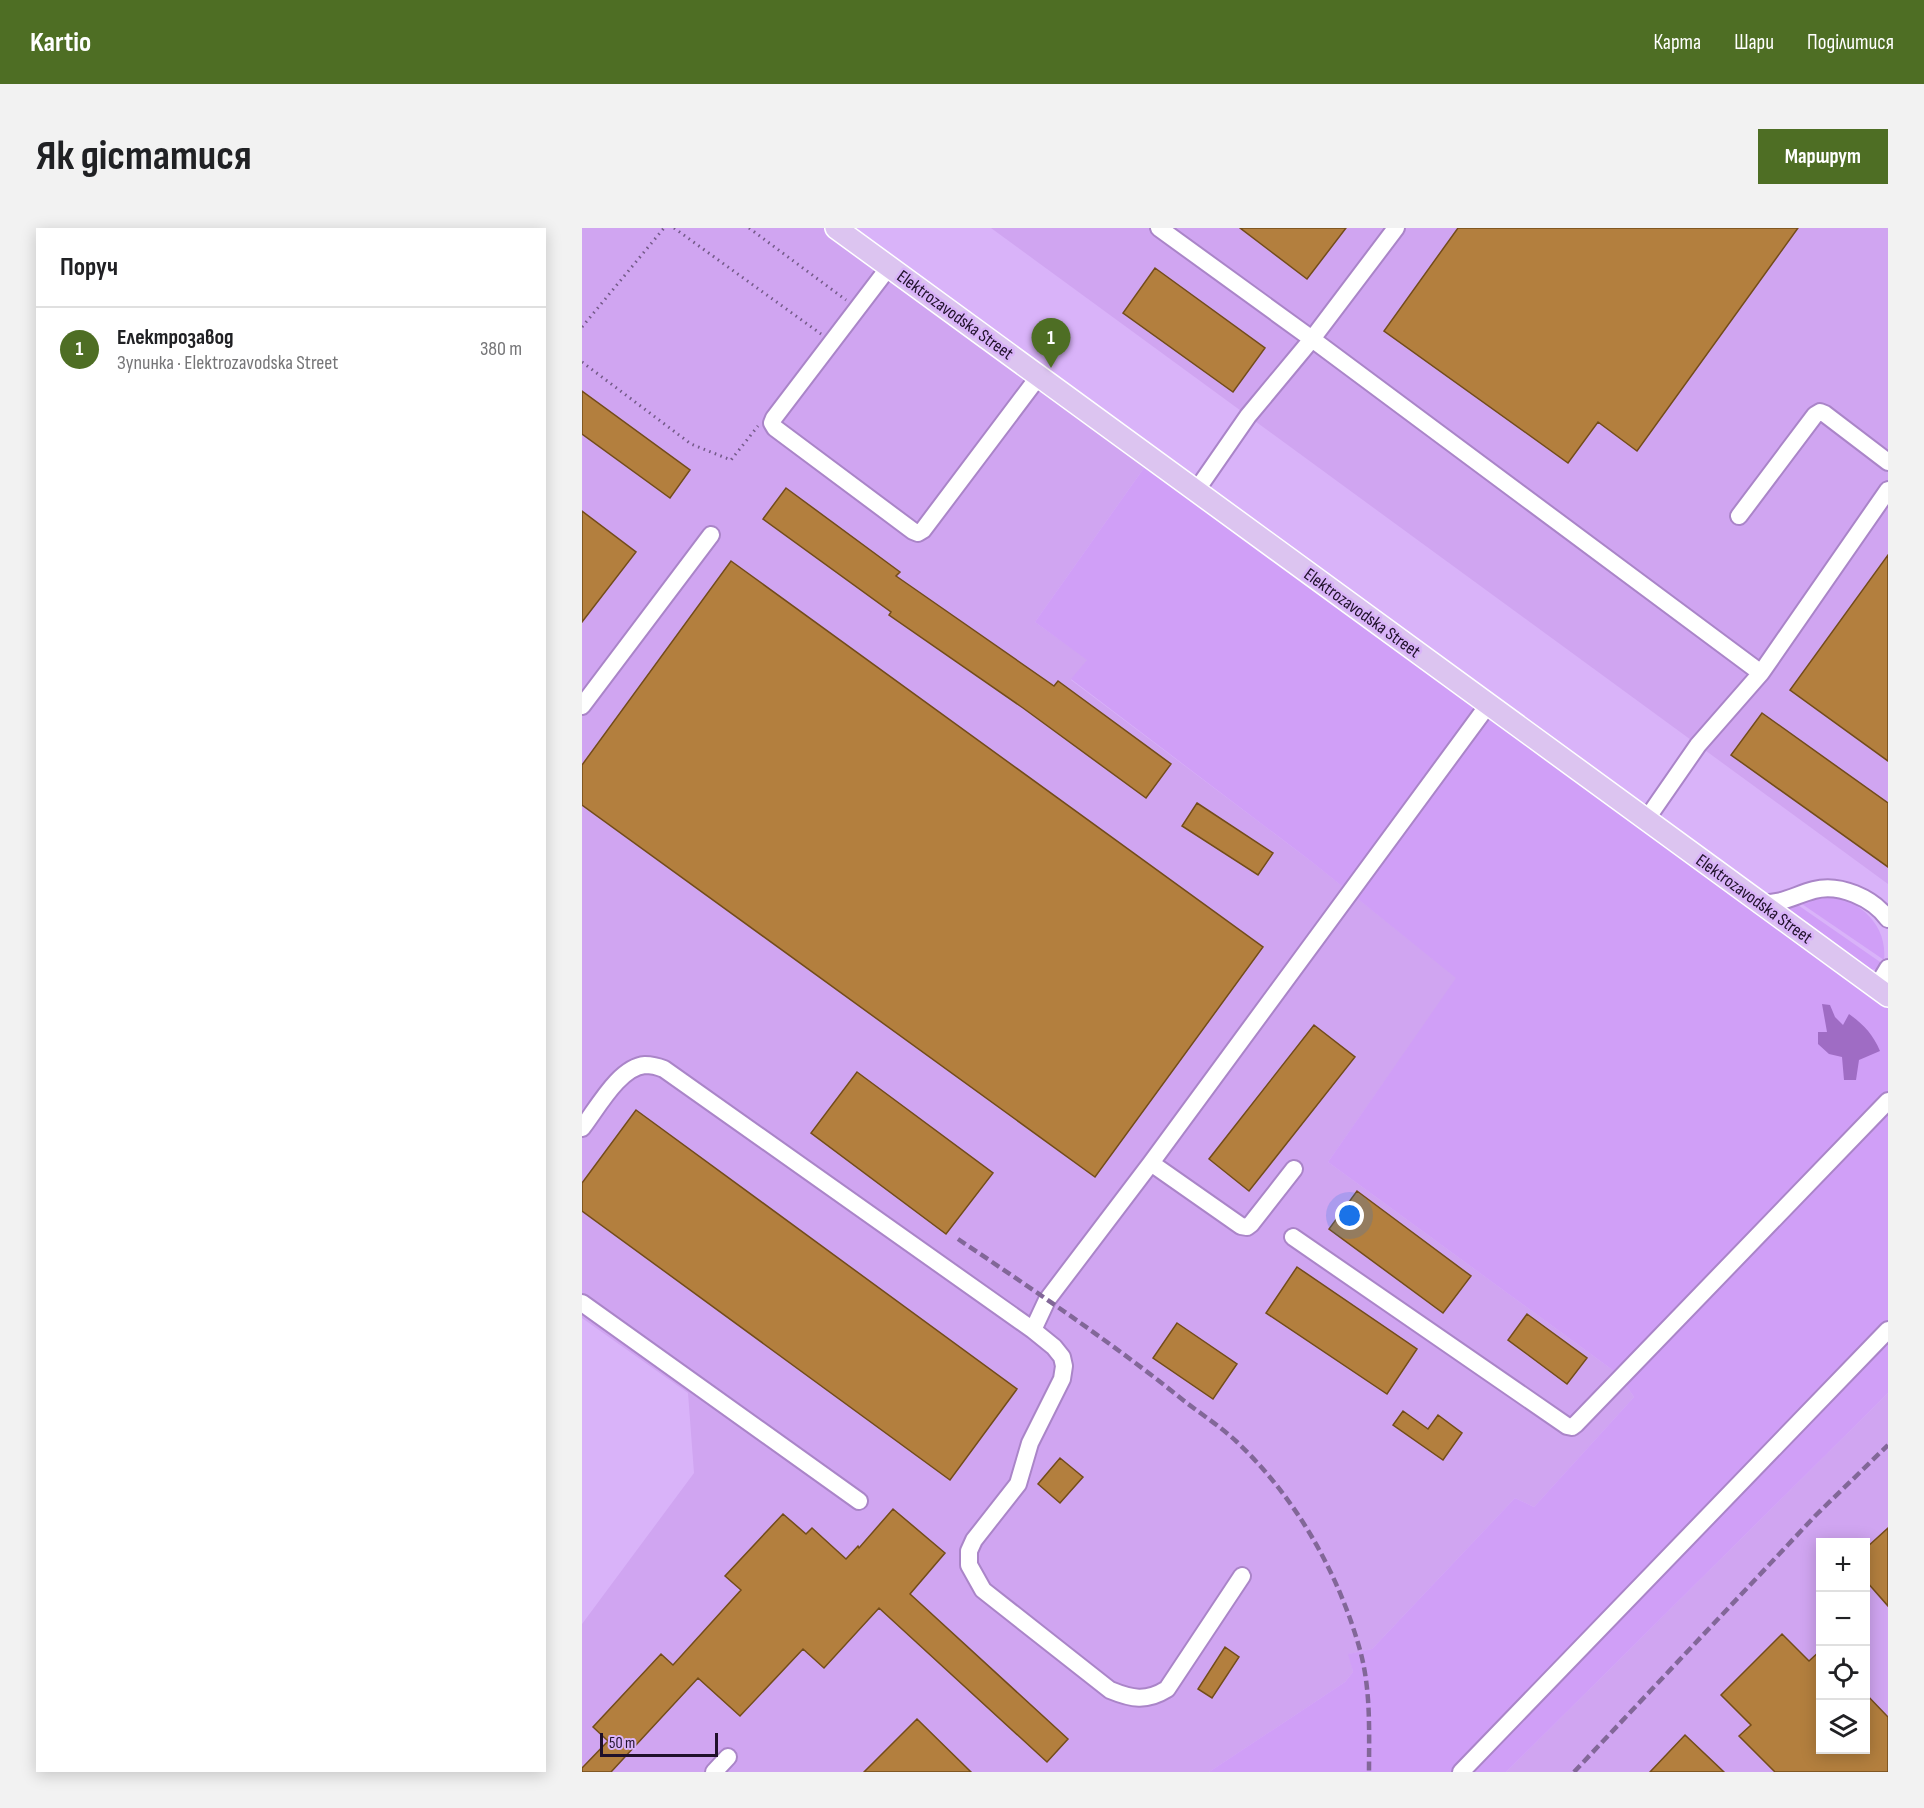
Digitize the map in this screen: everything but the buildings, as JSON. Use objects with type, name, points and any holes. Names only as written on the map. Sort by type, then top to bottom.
[{"type":"main road","name":"Elektrozavodska Street","points":[[836,228],[1882,992]]},
{"type":"lane","points":[[1159,228],[1761,673]]},
{"type":"lane","points":[[1196,491],[1248,416],[1312,339],[1396,228]]},
{"type":"lane","points":[[889,267],[772,423],[775,428],[913,531],[918,533],[923,530],[1039,376]]},
{"type":"lane","points":[[1738,516],[1815,415],[1820,412],[1888,462]]},
{"type":"lane","points":[[1646,820],[1698,745],[1761,673],[1888,490]]},
{"type":"lane","points":[[582,706],[711,535]]},
{"type":"lane","points":[[1033,1330],[1047,1300],[1151,1163],[1488,705]]},
{"type":"lane","points":[[1760,903],[1773,904],[1810,891],[1830,888],[1847,891],[1860,897],[1888,919]]},
{"type":"lane","points":[[1882,992],[1888,968]]},
{"type":"lane","points":[[582,1128],[620,1078],[637,1067],[647,1065],[664,1069],[1054,1347],[1062,1357],[1064,1366],[1062,1379],[1034,1433],[1018,1484],[974,1540],[969,1551],[969,1565],[983,1590],[1110,1690],[1139,1698],[1155,1697],[1167,1689],[1242,1576]]},
{"type":"lane","points":[[1293,1237],[1567,1426],[1572,1427],[1888,1101]]},
{"type":"lane","points":[[1151,1163],[1241,1226],[1247,1227],[1294,1169]]},
{"type":"lane","points":[[582,1303],[859,1502]]},
{"type":"lane","points":[[1461,1772],[1888,1330]]},
{"type":"lane","points":[[714,1772],[728,1757]]},
{"type":"path","points":[[582,327],[664,228]]},
{"type":"path","points":[[674,228],[832,342]]},
{"type":"path","points":[[749,228],[857,309]]},
{"type":"path","points":[[582,362],[691,444],[731,460],[760,422]]},
{"type":"shaded area","points":[[582,228],[836,228],[1151,458],[1035,622],[1088,660],[1071,680],[1312,862],[1457,978],[1328,1162],[1618,1374],[1634,1397],[1534,1507],[1515,1498],[1372,1649],[1349,1654],[1353,1672],[1345,1682],[1209,1772],[582,1772],[582,1624],[694,1473],[688,1393],[582,1318]]},
{"type":"shaded area","points":[[991,228],[1888,228],[1888,884],[1248,416]]},
{"type":"shaded area","points":[[1151,458],[1888,996],[1888,1393],[1506,1772],[1209,1772],[1345,1682],[1353,1672],[1348,1654],[1372,1649],[1515,1498],[1534,1507],[1634,1397],[1618,1374],[1328,1162],[1456,978],[1312,862],[1071,679],[1087,660],[1035,622]]},
{"type":"shaded area","points":[[1824,893],[1847,901],[1868,914],[1881,934],[1884,960],[1799,902]]},
{"type":"shaded area","points":[[1795,903],[1883,964],[1878,970],[1862,968],[1788,910]]},
{"type":"shaded area","points":[[1822,1004],[1830,1005],[1835,1017],[1843,1025],[1849,1014],[1854,1018],[1871,1034],[1880,1051],[1859,1060],[1856,1080],[1844,1080],[1842,1057],[1829,1054],[1818,1044],[1818,1032],[1827,1032]]},
{"type":"shaded area","points":[[1888,1393],[1888,1772],[1506,1772]]},
{"type":"railway","points":[[958,1239],[1100,1337],[1218,1426],[1237,1442],[1278,1487],[1296,1512],[1327,1565],[1351,1621],[1366,1680],[1369,1711],[1369,1772]]},
{"type":"railway","points":[[1574,1772],[1815,1516],[1888,1445]]},
{"type":"place","name":"Електрозавод","points":[[1051,368]]}]
